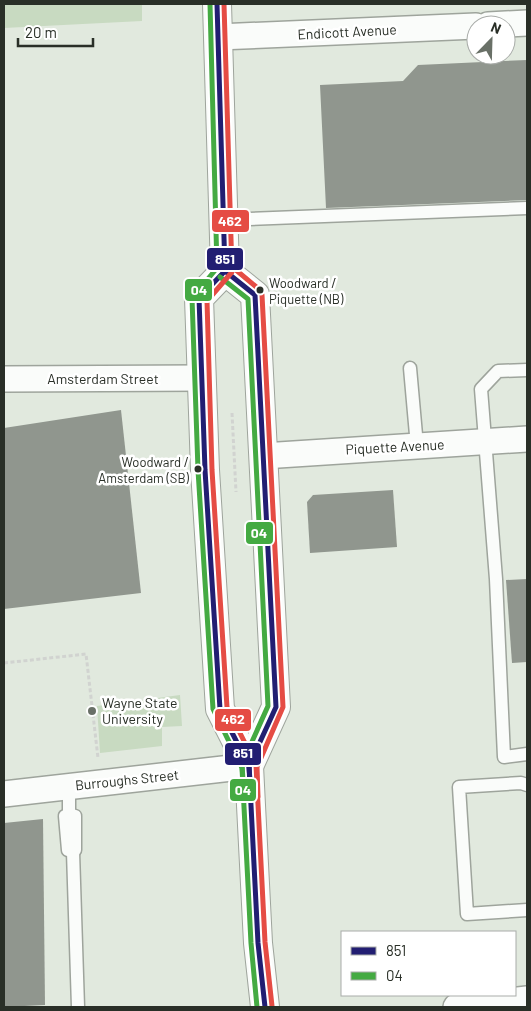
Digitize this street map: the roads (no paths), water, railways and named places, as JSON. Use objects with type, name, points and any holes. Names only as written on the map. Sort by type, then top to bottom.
[{"type":"main road","points":[[217,4],[225,271],[199,298],[202,378],[220,710],[249,766],[258,943],[265,1007]]},
{"type":"main road","points":[[225,271],[256,295],[263,456],[271,568],[276,707],[249,766]]},
{"type":"street","name":"Endicott Avenue","points":[[218,37],[466,26]]},
{"type":"street","name":"Amsterdam Street","points":[[4,379],[202,378]]},
{"type":"street","name":"Piquette Avenue","points":[[263,456],[527,439]]},
{"type":"street","name":"Burroughs Street","points":[[4,794],[249,766]]},
{"type":"street","points":[[461,1007],[527,999]]},
{"type":"lane","points":[[223,220],[527,208]]},
{"type":"lane","points":[[410,368],[417,446]]},
{"type":"lane","points":[[527,370],[498,371],[481,389],[486,441],[504,757],[527,754]]},
{"type":"lane","points":[[527,785],[521,783],[459,787],[467,914],[527,910]]},
{"type":"lane","points":[[68,786],[69,814],[65,816],[68,850],[73,852],[78,1007]]},
{"type":"place","name":"Woodward / Piquette (NB)","points":[[260,290]]},
{"type":"place","name":"Woodward / Amsterdam (SB)","points":[[198,469]]},
{"type":"place","name":"Wayne State University","points":[[92,711]]}]
